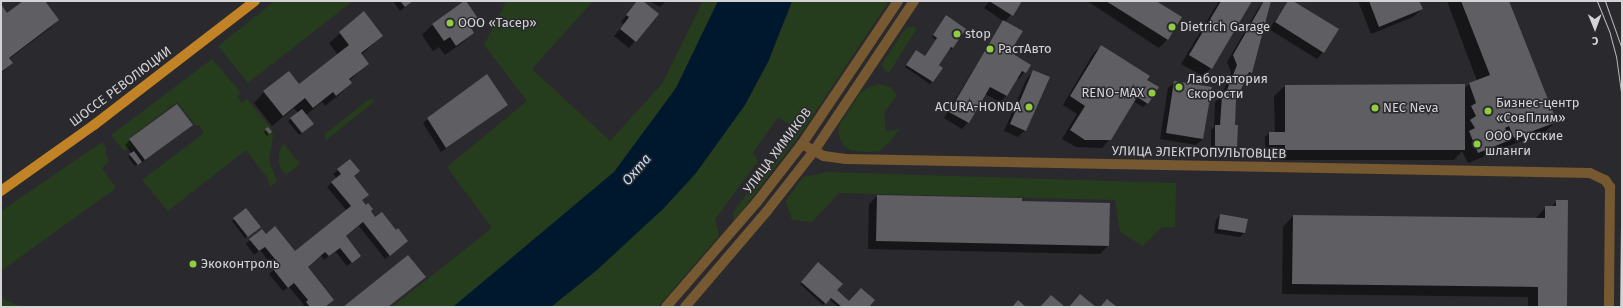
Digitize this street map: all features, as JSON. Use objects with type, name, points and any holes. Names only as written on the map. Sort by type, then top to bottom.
[{"type":"main road","name":"ШОССЕ РЕВОЛЮЦИИ","points":[[1,190],[94,125],[255,1]]},
{"type":"street","name":"УЛИЦА ХИМИКОВ","points":[[666,307],[757,202],[802,144],[898,1]]},
{"type":"street","name":"УЛИЦА ХИМИКОВ","points":[[685,307],[767,211],[814,151],[914,1]]},
{"type":"street","name":"УЛИЦА ЭЛЕКТРОПУЛЬТОВЦЕВ","points":[[802,144],[824,156],[846,159],[1581,172],[1598,176],[1605,180],[1610,187],[1609,307]]},
{"type":"green space","points":[[275,1],[353,1],[248,83],[218,46]]},
{"type":"green space","points":[[506,1],[593,1],[532,69],[610,141],[662,84],[703,1],[718,1],[676,88],[614,172],[453,307],[392,307],[492,228],[447,167],[527,101],[484,45]]},
{"type":"green space","points":[[792,1],[889,1],[802,132],[735,220],[733,217],[734,211],[796,129],[778,117],[753,152],[758,161],[715,219],[719,236],[658,307],[551,307],[663,209],[696,173],[788,14]]},
{"type":"green space","points":[[913,26],[917,28],[889,73],[884,70],[882,64],[906,28]]},
{"type":"green space","points":[[212,59],[241,93],[237,96],[242,103],[247,99],[272,129],[273,136],[269,160],[277,182],[270,187],[268,179],[246,150],[168,211],[142,180],[204,133],[199,125],[196,126],[177,102],[128,139],[132,145],[124,151],[111,135]]},
{"type":"green space","points":[[878,84],[891,87],[897,95],[884,112],[886,131],[899,129],[890,142],[880,151],[852,151],[844,146],[840,139],[838,127],[861,92]]},
{"type":"green space","points":[[372,99],[375,101],[325,141],[326,133],[368,100]]},
{"type":"green space","points":[[102,142],[106,148],[106,155],[109,162],[102,168],[116,188],[1,271],[1,211]]},
{"type":"green space","points":[[283,143],[300,164],[287,174],[283,172],[279,164],[279,152]]},
{"type":"green space","points":[[827,172],[1176,183],[1175,227],[1162,227],[1143,246],[1120,232],[1115,200],[839,193],[812,222],[792,220],[786,201],[803,177]]},
{"type":"green space","points":[[1,298],[22,307],[1,307]]},
{"type":"water","name":"Охта","points":[[718,1],[792,1],[769,60],[745,105],[696,173],[663,209],[597,270],[551,307],[453,307],[614,172],[676,88]]},
{"type":"building","points":[[23,1],[45,1],[59,20],[9,58],[13,63],[1,72],[1,4],[7,13]]},
{"type":"building","points":[[400,1],[413,1],[405,7]]},
{"type":"building","name":"ООО «Тасер»","points":[[466,1],[477,17],[468,23],[474,33],[456,46],[450,37],[444,41],[432,24]]},
{"type":"building","points":[[637,1],[643,1],[659,14],[636,42],[620,29],[629,17],[626,15]]},
{"type":"building","points":[[989,1],[1022,1],[1013,16]]},
{"type":"building","points":[[1106,1],[1156,1],[1182,17],[1168,40]]},
{"type":"building","points":[[1221,1],[1252,1],[1212,69],[1189,55]]},
{"type":"building","points":[[1264,1],[1271,1],[1252,73],[1249,72],[1236,100],[1235,125],[1238,125],[1237,147],[1215,146],[1215,125],[1220,125],[1222,95],[1225,95],[1237,65],[1233,55]]},
{"type":"building","points":[[1288,1],[1293,1],[1339,29],[1324,53],[1275,22]]},
{"type":"building","points":[[1369,1],[1419,1],[1423,9],[1379,27]]},
{"type":"building","points":[[1461,1],[1509,1],[1557,122],[1514,138],[1509,126],[1505,128],[1510,140],[1478,153],[1469,131],[1475,128],[1470,120],[1476,116],[1471,106],[1476,103],[1469,83],[1490,75]]},
{"type":"building","points":[[364,11],[383,36],[361,53],[369,64],[349,79],[352,83],[336,96],[333,92],[313,108],[305,98],[283,116],[263,91],[289,71],[299,84],[349,45],[339,32]]},
{"type":"building","points":[[946,15],[966,29],[953,48],[951,47],[939,65],[943,68],[933,82],[906,65],[916,50],[925,56],[937,38],[933,35]]},
{"type":"building","points":[[1003,20],[1023,31],[1010,52],[1031,65],[1026,73],[1022,71],[1007,96],[990,87],[969,123],[949,112]]},
{"type":"building","points":[[1101,45],[1150,76],[1147,80],[1159,87],[1148,104],[1137,97],[1111,140],[1085,140],[1070,130],[1085,106],[1070,96]]},
{"type":"building","points":[[1033,70],[1050,77],[1026,131],[1010,124]]},
{"type":"building","points":[[487,74],[508,105],[446,148],[427,118]]},
{"type":"building","points":[[1174,81],[1212,87],[1203,139],[1166,133]]},
{"type":"building","name":"NEC Neva","points":[[1465,84],[1465,150],[1285,150],[1285,145],[1269,145],[1269,132],[1285,132],[1285,85]]},
{"type":"building","points":[[177,104],[193,125],[145,160],[129,139]]},
{"type":"building","points":[[302,109],[314,124],[302,133],[290,118]]},
{"type":"building","points":[[268,127],[272,132],[269,134],[265,129]]},
{"type":"building","points":[[134,151],[142,162],[138,165],[129,154]]},
{"type":"building","points":[[350,159],[360,171],[354,176],[369,195],[362,200],[366,205],[368,203],[373,209],[371,211],[375,217],[382,212],[396,230],[398,228],[408,241],[390,256],[363,222],[346,236],[361,256],[352,263],[340,248],[329,256],[325,252],[308,267],[334,300],[325,307],[310,307],[306,302],[308,300],[294,283],[288,288],[273,269],[279,264],[265,247],[259,251],[249,239],[262,229],[266,234],[275,226],[295,251],[351,206],[331,182],[341,174],[337,169]]},
{"type":"building","points":[[877,195],[1022,198],[1022,201],[1110,203],[1109,246],[876,241]]},
{"type":"building","points":[[1556,200],[1568,200],[1567,307],[1538,307],[1538,287],[1292,284],[1293,215],[1545,218],[1545,206],[1556,206]]},
{"type":"building","points":[[246,208],[261,227],[248,237],[233,218]]},
{"type":"building","points":[[1220,214],[1248,219],[1245,233],[1218,229]]},
{"type":"building","points":[[408,255],[426,277],[388,307],[343,307]]},
{"type":"building","points":[[194,259],[198,263],[193,267],[190,262]]},
{"type":"building","points":[[818,262],[843,284],[837,290],[849,301],[861,288],[875,300],[869,307],[842,307],[831,298],[826,304],[801,282]]},
{"type":"building","points":[[1080,294],[1096,307],[1069,307]]},
{"type":"building","points":[[1051,295],[1065,307],[1040,307]]},
{"type":"building","points":[[1107,299],[1117,307],[1100,307]]},
{"type":"building","points":[[1018,300],[1026,307],[1012,307]]},
{"type":"tram line","points":[[1597,1],[1610,34],[1616,56],[1622,99]]},
{"type":"tram line","points":[[1605,1],[1622,49]]},
{"type":"tram line","points":[[1620,307],[1622,152]]},
{"type":"place","name":"ООО «Тасер»","points":[[450,23]]},
{"type":"place","name":"Dietrich Garage","points":[[1172,27]]},
{"type":"place","name":"stop","points":[[957,34]]},
{"type":"place","name":"РастАвто","points":[[990,49]]},
{"type":"place","name":"Лаборатория Скорости","points":[[1179,87]]},
{"type":"place","name":"RENO-MAX","points":[[1152,93]]},
{"type":"place","name":"ACURA-HONDA","points":[[1029,107]]},
{"type":"place","name":"NEC Neva","points":[[1375,108]]},
{"type":"place","name":"Бизнес-центр «СовПлим»","points":[[1488,111]]},
{"type":"place","name":"ООО Русские шланги","points":[[1477,144]]},
{"type":"place","name":"Экоконтроль","points":[[193,264]]}]
